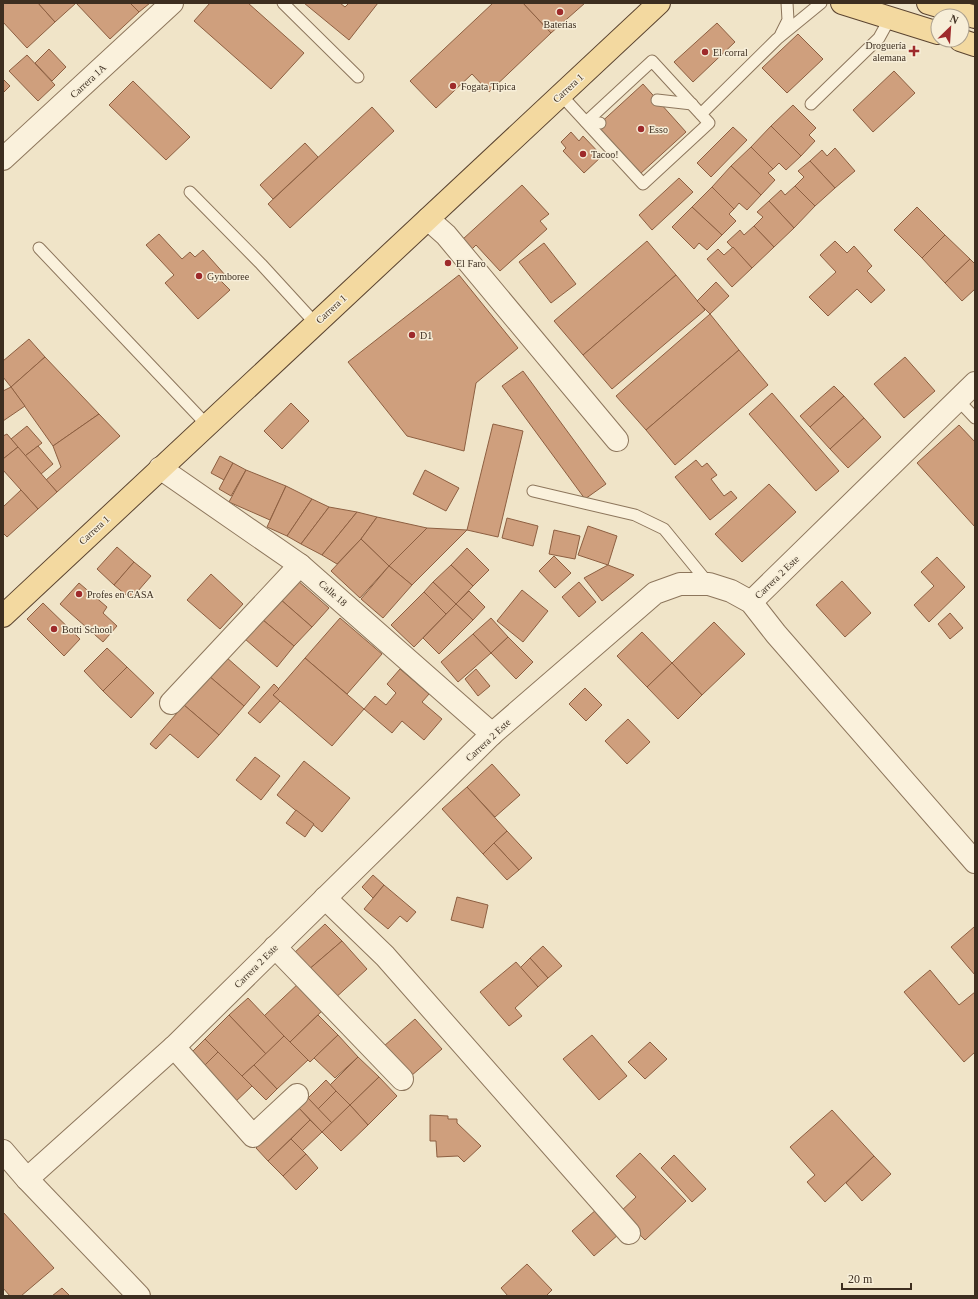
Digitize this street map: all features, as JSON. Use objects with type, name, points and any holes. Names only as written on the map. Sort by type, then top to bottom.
[{"type":"main road","name":"Carrera 1","points":[[3,616],[659,3]]},
{"type":"main road","points":[[842,3],[930,30]]},
{"type":"main road","points":[[928,3],[975,17]]},
{"type":"street","name":"Carrera 1A","points":[[3,158],[172,3]]},
{"type":"street","points":[[428,218],[446,235],[617,440]]},
{"type":"street","name":"Carrera 2 Este","points":[[27,1179],[174,1048],[492,734],[655,593],[680,584],[709,584],[732,591],[750,602],[975,383]]},
{"type":"street","name":"Calle 18","points":[[160,468],[300,565],[492,734]]},
{"type":"street","points":[[170,703],[300,565]]},
{"type":"street","points":[[750,602],[776,634],[975,862]]},
{"type":"street","points":[[325,898],[385,956],[629,1233]]},
{"type":"street","points":[[275,947],[402,1079]]},
{"type":"street","points":[[174,1048],[253,1136],[297,1095]]},
{"type":"street","points":[[3,1151],[27,1179],[139,1296]]},
{"type":"lane","points":[[283,3],[358,77]]},
{"type":"lane","points":[[777,39],[788,20],[787,3]]},
{"type":"lane","points":[[701,114],[777,39],[821,3]]},
{"type":"lane","points":[[811,104],[879,38],[890,18]]},
{"type":"lane","points":[[560,95],[586,122],[615,150],[643,184],[666,156],[709,123],[652,61],[586,122]]},
{"type":"lane","points":[[612,98],[626,99]]},
{"type":"lane","points":[[657,100],[692,104]]},
{"type":"lane","points":[[586,122],[600,123]]},
{"type":"lane","points":[[686,132],[700,131]]},
{"type":"lane","points":[[190,192],[261,264],[316,324]]},
{"type":"lane","points":[[39,248],[207,425]]},
{"type":"lane","points":[[958,400],[975,418]]},
{"type":"lane","points":[[533,491],[635,515],[664,529],[709,584]]},
{"type":"building","points":[[5,3],[38,3],[55,22],[27,48],[3,22],[3,5]]},
{"type":"building","points":[[38,3],[76,3],[55,22]]},
{"type":"building","points":[[76,3],[130,3],[139,12],[110,39]]},
{"type":"building","points":[[130,3],[150,3],[139,12]]},
{"type":"building","points":[[210,3],[248,3],[304,53],[271,89],[194,21]]},
{"type":"building","points":[[304,3],[340,3],[345,7],[349,3],[378,3],[349,40]]},
{"type":"building","points":[[493,3],[523,3],[551,33],[489,92],[472,74],[436,108],[410,81]]},
{"type":"building","points":[[523,3],[585,3],[551,33]]},
{"type":"building","name":"El corral","points":[[717,23],[735,42],[693,82],[674,62]]},
{"type":"building","points":[[798,34],[823,59],[787,93],[762,68]]},
{"type":"building","points":[[49,49],[66,67],[52,81],[35,63]]},
{"type":"building","points":[[27,55],[55,85],[38,101],[9,71]]},
{"type":"building","points":[[894,71],[915,93],[873,132],[853,110]]},
{"type":"building","points":[[3,79],[10,86],[3,93]]},
{"type":"building","points":[[133,81],[190,137],[166,160],[109,105]]},
{"type":"building","name":"Esso","points":[[643,84],[686,132],[640,174],[596,127]]},
{"type":"building","points":[[793,105],[816,128],[809,135],[815,141],[801,156],[771,126]]},
{"type":"building","points":[[372,107],[394,131],[290,228],[268,204]]},
{"type":"building","points":[[771,126],[801,156],[786,170],[779,163],[773,169],[751,147]]},
{"type":"building","points":[[733,127],[747,140],[711,177],[697,163]]},
{"type":"building","name":"Tacoo!","points":[[571,132],[579,141],[583,136],[602,156],[584,173],[563,151],[566,148],[561,142]]},
{"type":"building","points":[[305,143],[318,157],[273,199],[260,185]]},
{"type":"building","points":[[751,147],[773,169],[768,173],[775,180],[761,195],[731,166]]},
{"type":"building","points":[[835,148],[855,171],[835,188],[810,161],[822,150],[827,156]]},
{"type":"building","points":[[810,161],[835,188],[815,206],[795,186],[804,177],[798,171]]},
{"type":"building","points":[[731,166],[761,195],[747,210],[739,203],[734,209],[712,187]]},
{"type":"building","points":[[679,178],[693,192],[652,230],[639,215]]},
{"type":"building","points":[[522,185],[549,214],[540,221],[547,229],[500,271],[476,245],[472,249],[463,239]]},
{"type":"building","points":[[795,186],[815,206],[794,228],[769,201],[781,190],[785,195]]},
{"type":"building","points":[[712,187],[734,209],[729,214],[736,221],[722,235],[692,207]]},
{"type":"building","points":[[769,201],[794,228],[774,247],[754,226],[763,217],[757,212]]},
{"type":"building","points":[[692,207],[722,235],[707,250],[699,243],[694,249],[672,227]]},
{"type":"building","points":[[917,207],[945,235],[922,258],[894,230]]},
{"type":"building","points":[[754,226],[774,247],[752,268],[727,242],[740,230],[744,235]]},
{"type":"building","name":"Gymboree","points":[[159,234],[182,259],[190,252],[195,257],[203,250],[226,276],[221,281],[230,290],[198,319],[165,283],[174,275],[146,245]]},
{"type":"building","points":[[945,235],[970,259],[945,283],[922,258]]},
{"type":"building","points":[[647,241],[676,275],[583,355],[554,321]]},
{"type":"building","points":[[835,241],[847,253],[854,246],[872,266],[867,271],[885,290],[871,303],[857,289],[828,316],[809,297],[836,272],[820,255]]},
{"type":"building","points":[[544,243],[576,284],[551,303],[519,262]]},
{"type":"building","points":[[733,247],[752,268],[732,287],[707,259],[718,249],[724,255]]},
{"type":"building","points":[[970,259],[975,264],[975,289],[962,301],[945,283]]},
{"type":"building","points":[[459,275],[518,348],[476,383],[464,451],[407,436],[348,362]]},
{"type":"building","points":[[676,275],[705,310],[612,389],[583,355]]},
{"type":"building","points":[[716,282],[729,296],[710,314],[697,301]]},
{"type":"building","points":[[710,314],[739,350],[646,430],[616,396]]},
{"type":"building","points":[[29,339],[45,357],[11,387],[3,377],[3,361]]},
{"type":"building","points":[[739,350],[768,385],[675,465],[646,430]]},
{"type":"building","points":[[45,357],[99,414],[53,446],[11,387]]},
{"type":"building","points":[[905,357],[935,391],[904,418],[874,384]]},
{"type":"building","points":[[523,371],[606,484],[585,499],[502,386]]},
{"type":"building","points":[[834,386],[844,396],[810,427],[800,416]]},
{"type":"building","points":[[11,387],[25,406],[3,421],[3,391]]},
{"type":"building","points":[[772,393],[839,471],[816,491],[749,414]]},
{"type":"building","points":[[844,396],[864,418],[830,449],[810,427]]},
{"type":"building","points":[[291,403],[309,421],[282,449],[264,431]]},
{"type":"building","points":[[99,414],[120,436],[57,492],[46,480],[61,467],[53,446]]},
{"type":"building","points":[[864,418],[881,437],[848,468],[830,449]]},
{"type":"building","points":[[493,424],[523,431],[498,537],[467,530]]},
{"type":"building","points":[[959,425],[975,442],[975,527],[917,463]]},
{"type":"building","points":[[27,426],[42,443],[25,456],[11,439]]},
{"type":"building","points":[[7,434],[18,447],[3,459],[3,436]]},
{"type":"building","points":[[38,446],[53,464],[41,474],[25,456]]},
{"type":"building","points":[[18,447],[57,492],[38,509],[3,470],[3,459]]},
{"type":"building","points":[[220,456],[233,463],[224,480],[211,473]]},
{"type":"building","points":[[696,460],[702,467],[707,463],[717,475],[711,479],[724,496],[731,491],[737,498],[710,520],[675,477]]},
{"type":"building","points":[[233,463],[246,470],[231,496],[219,489]]},
{"type":"building","points":[[246,470],[286,486],[270,520],[229,502]]},
{"type":"building","points":[[425,470],[459,488],[446,511],[413,494]]},
{"type":"building","points":[[769,484],[796,512],[742,562],[715,534]]},
{"type":"building","points":[[286,486],[312,499],[287,536],[267,527]]},
{"type":"building","points":[[21,490],[38,509],[7,537],[3,533],[3,507]]},
{"type":"building","points":[[312,499],[329,507],[301,544],[287,536]]},
{"type":"building","points":[[329,507],[357,512],[322,555],[301,544]]},
{"type":"building","points":[[357,512],[377,517],[361,539],[337,564],[322,555]]},
{"type":"building","points":[[377,517],[427,528],[389,566],[361,539]]},
{"type":"building","points":[[507,518],[538,526],[533,546],[502,538]]},
{"type":"building","points":[[588,526],[617,536],[608,565],[578,555]]},
{"type":"building","points":[[427,528],[467,530],[412,585],[389,566]]},
{"type":"building","points":[[554,530],[580,536],[575,559],[549,554]]},
{"type":"building","points":[[361,539],[389,566],[360,598],[331,571]]},
{"type":"building","points":[[117,547],[134,562],[114,585],[97,569]]},
{"type":"building","points":[[467,548],[489,570],[473,586],[451,565]]},
{"type":"building","points":[[554,556],[571,573],[555,588],[539,571]]},
{"type":"building","points":[[937,557],[965,587],[929,622],[914,605],[934,586],[921,572]]},
{"type":"building","points":[[134,562],[151,576],[131,599],[114,585]]},
{"type":"building","points":[[451,565],[473,586],[456,604],[433,582]]},
{"type":"building","points":[[608,565],[634,575],[602,601],[584,578]]},
{"type":"building","points":[[389,566],[412,585],[383,618],[361,599]]},
{"type":"building","points":[[211,574],[243,604],[220,629],[187,600]]},
{"type":"building","points":[[297,580],[329,608],[312,627],[280,599]]},
{"type":"building","points":[[842,581],[871,613],[845,637],[816,605]]},
{"type":"building","points":[[433,582],[456,604],[446,614],[424,592]]},
{"type":"building","points":[[579,582],[596,602],[579,617],[562,597]]},
{"type":"building","points":[[79,583],[107,607],[103,613],[117,626],[103,642],[60,604]]},
{"type":"building","points":[[522,590],[548,611],[523,642],[497,621]]},
{"type":"building","points":[[469,591],[485,607],[473,620],[456,604]]},
{"type":"building","points":[[424,592],[446,614],[414,647],[391,625]]},
{"type":"building","points":[[280,599],[312,627],[294,646],[263,620]]},
{"type":"building","name":"Botti School","points":[[43,603],[80,639],[64,656],[27,619]]},
{"type":"building","points":[[456,604],[473,620],[439,654],[423,638]]},
{"type":"building","points":[[950,613],[963,628],[950,639],[938,624]]},
{"type":"building","points":[[340,618],[382,654],[347,694],[305,658]]},
{"type":"building","points":[[491,618],[508,637],[491,653],[473,634]]},
{"type":"building","points":[[263,620],[294,646],[277,667],[245,639]]},
{"type":"building","points":[[714,622],[745,654],[702,695],[672,663]]},
{"type":"building","points":[[642,632],[672,663],[647,687],[617,656]]},
{"type":"building","points":[[473,634],[491,653],[458,682],[441,662]]},
{"type":"building","points":[[508,637],[533,662],[516,679],[491,653]]},
{"type":"building","points":[[107,648],[127,667],[103,691],[84,671]]},
{"type":"building","points":[[226,657],[260,687],[244,706],[209,676]]},
{"type":"building","points":[[305,658],[364,709],[332,746],[273,695]]},
{"type":"building","points":[[672,663],[702,695],[678,719],[647,687]]},
{"type":"building","points":[[127,667],[154,693],[131,718],[103,691]]},
{"type":"building","points":[[400,669],[429,694],[422,702],[442,719],[424,740],[402,721],[392,733],[364,709],[375,696],[386,705],[396,693],[387,684]]},
{"type":"building","points":[[476,669],[490,686],[478,696],[465,679]]},
{"type":"building","points":[[209,676],[244,706],[219,735],[184,705]]},
{"type":"building","points":[[274,684],[279,689],[273,695],[280,701],[260,723],[248,713]]},
{"type":"building","points":[[585,688],[602,705],[586,721],[569,704]]},
{"type":"building","points":[[184,705],[219,735],[198,758],[170,734],[156,749],[150,744]]},
{"type":"building","points":[[628,719],[650,742],[627,764],[605,741]]},
{"type":"building","points":[[255,757],[280,776],[261,800],[236,780]]},
{"type":"building","points":[[304,761],[350,798],[322,832],[277,795]]},
{"type":"building","points":[[492,764],[520,795],[495,817],[467,787]]},
{"type":"building","points":[[467,787],[507,831],[483,854],[442,809]]},
{"type":"building","points":[[296,810],[314,824],[305,837],[286,823]]},
{"type":"building","points":[[507,831],[532,858],[519,870],[494,843]]},
{"type":"building","points":[[494,843],[519,870],[507,880],[483,854]]},
{"type":"building","points":[[373,875],[384,885],[373,898],[362,887]]},
{"type":"building","points":[[384,885],[416,912],[407,922],[400,916],[388,929],[364,909]]},
{"type":"building","points":[[457,897],[488,905],[483,928],[451,920]]},
{"type":"building","points":[[325,924],[342,941],[307,971],[293,954]]},
{"type":"building","points":[[974,927],[975,928],[975,975],[951,947]]},
{"type":"building","points":[[342,941],[367,969],[333,1000],[307,971]]},
{"type":"building","points":[[543,946],[562,966],[548,978],[530,958]]},
{"type":"building","points":[[530,958],[548,978],[538,987],[520,968]]},
{"type":"building","points":[[516,962],[538,987],[515,1008],[522,1016],[509,1026],[480,992]]},
{"type":"building","points":[[930,970],[959,1005],[975,992],[975,1052],[964,1062],[904,992]]},
{"type":"building","points":[[300,982],[325,1008],[290,1042],[264,1016]]},
{"type":"building","points":[[248,998],[284,1036],[266,1054],[229,1015]]},
{"type":"building","points":[[229,1015],[266,1054],[242,1076],[205,1039]]},
{"type":"building","points":[[318,1015],[338,1035],[310,1062],[290,1042]]},
{"type":"building","points":[[415,1019],[442,1049],[411,1076],[384,1046]]},
{"type":"building","points":[[338,1035],[358,1057],[335,1078],[314,1058]]},
{"type":"building","points":[[592,1035],[627,1076],[599,1100],[563,1059]]},
{"type":"building","points":[[284,1036],[308,1060],[277,1089],[254,1065]]},
{"type":"building","points":[[205,1039],[218,1052],[200,1070],[187,1057]]},
{"type":"building","points":[[650,1042],[667,1059],[645,1079],[628,1062]]},
{"type":"building","points":[[218,1052],[252,1086],[233,1104],[200,1070]]},
{"type":"building","points":[[358,1057],[379,1077],[350,1105],[330,1085]]},
{"type":"building","points":[[254,1065],[277,1089],[266,1100],[242,1076]]},
{"type":"building","points":[[379,1077],[397,1096],[368,1125],[350,1105]]},
{"type":"building","points":[[326,1080],[336,1091],[318,1109],[308,1098]]},
{"type":"building","points":[[336,1091],[350,1105],[332,1123],[318,1109]]},
{"type":"building","points":[[308,1098],[332,1123],[322,1132],[298,1107]]},
{"type":"building","points":[[350,1105],[368,1125],[341,1151],[322,1132]]},
{"type":"building","points":[[298,1107],[310,1120],[268,1161],[256,1148]]},
{"type":"building","points":[[832,1110],[874,1156],[825,1202],[807,1182],[815,1175],[790,1147]]},
{"type":"building","points":[[430,1115],[448,1116],[448,1119],[457,1119],[457,1123],[481,1146],[464,1162],[458,1156],[437,1157],[436,1141],[430,1141]]},
{"type":"building","points":[[310,1120],[322,1132],[302,1151],[291,1139]]},
{"type":"building","points":[[291,1139],[306,1154],[283,1176],[268,1161]]},
{"type":"building","points":[[640,1153],[686,1201],[645,1240],[619,1213],[636,1197],[616,1176]]},
{"type":"building","points":[[306,1154],[318,1168],[296,1190],[283,1176]]},
{"type":"building","points":[[674,1155],[706,1189],[692,1202],[661,1168]]},
{"type":"building","points":[[874,1156],[891,1174],[862,1201],[846,1183]]},
{"type":"building","points":[[597,1209],[619,1234],[594,1256],[572,1231]]},
{"type":"building","points":[[3,1212],[54,1268],[21,1296],[10,1296],[3,1288]]},
{"type":"building","points":[[527,1264],[552,1290],[546,1296],[508,1296],[501,1288]]},
{"type":"building","points":[[62,1288],[70,1296],[52,1296]]},
{"type":"place","name":"Baterias","points":[[560,12]]},
{"type":"place","name":"Droguería alemana","points":[[914,51]]},
{"type":"place","name":"El corral","points":[[705,52]]},
{"type":"place","name":"Fogata Tipica","points":[[453,86]]},
{"type":"place","name":"Esso","points":[[641,129]]},
{"type":"place","name":"Tacoo!","points":[[583,154]]},
{"type":"place","name":"El Faro","points":[[448,263]]},
{"type":"place","name":"Gymboree","points":[[199,276]]},
{"type":"place","name":"D1","points":[[412,335]]},
{"type":"place","name":"Profes en CASA","points":[[79,594]]},
{"type":"place","name":"Botti School","points":[[54,629]]}]
